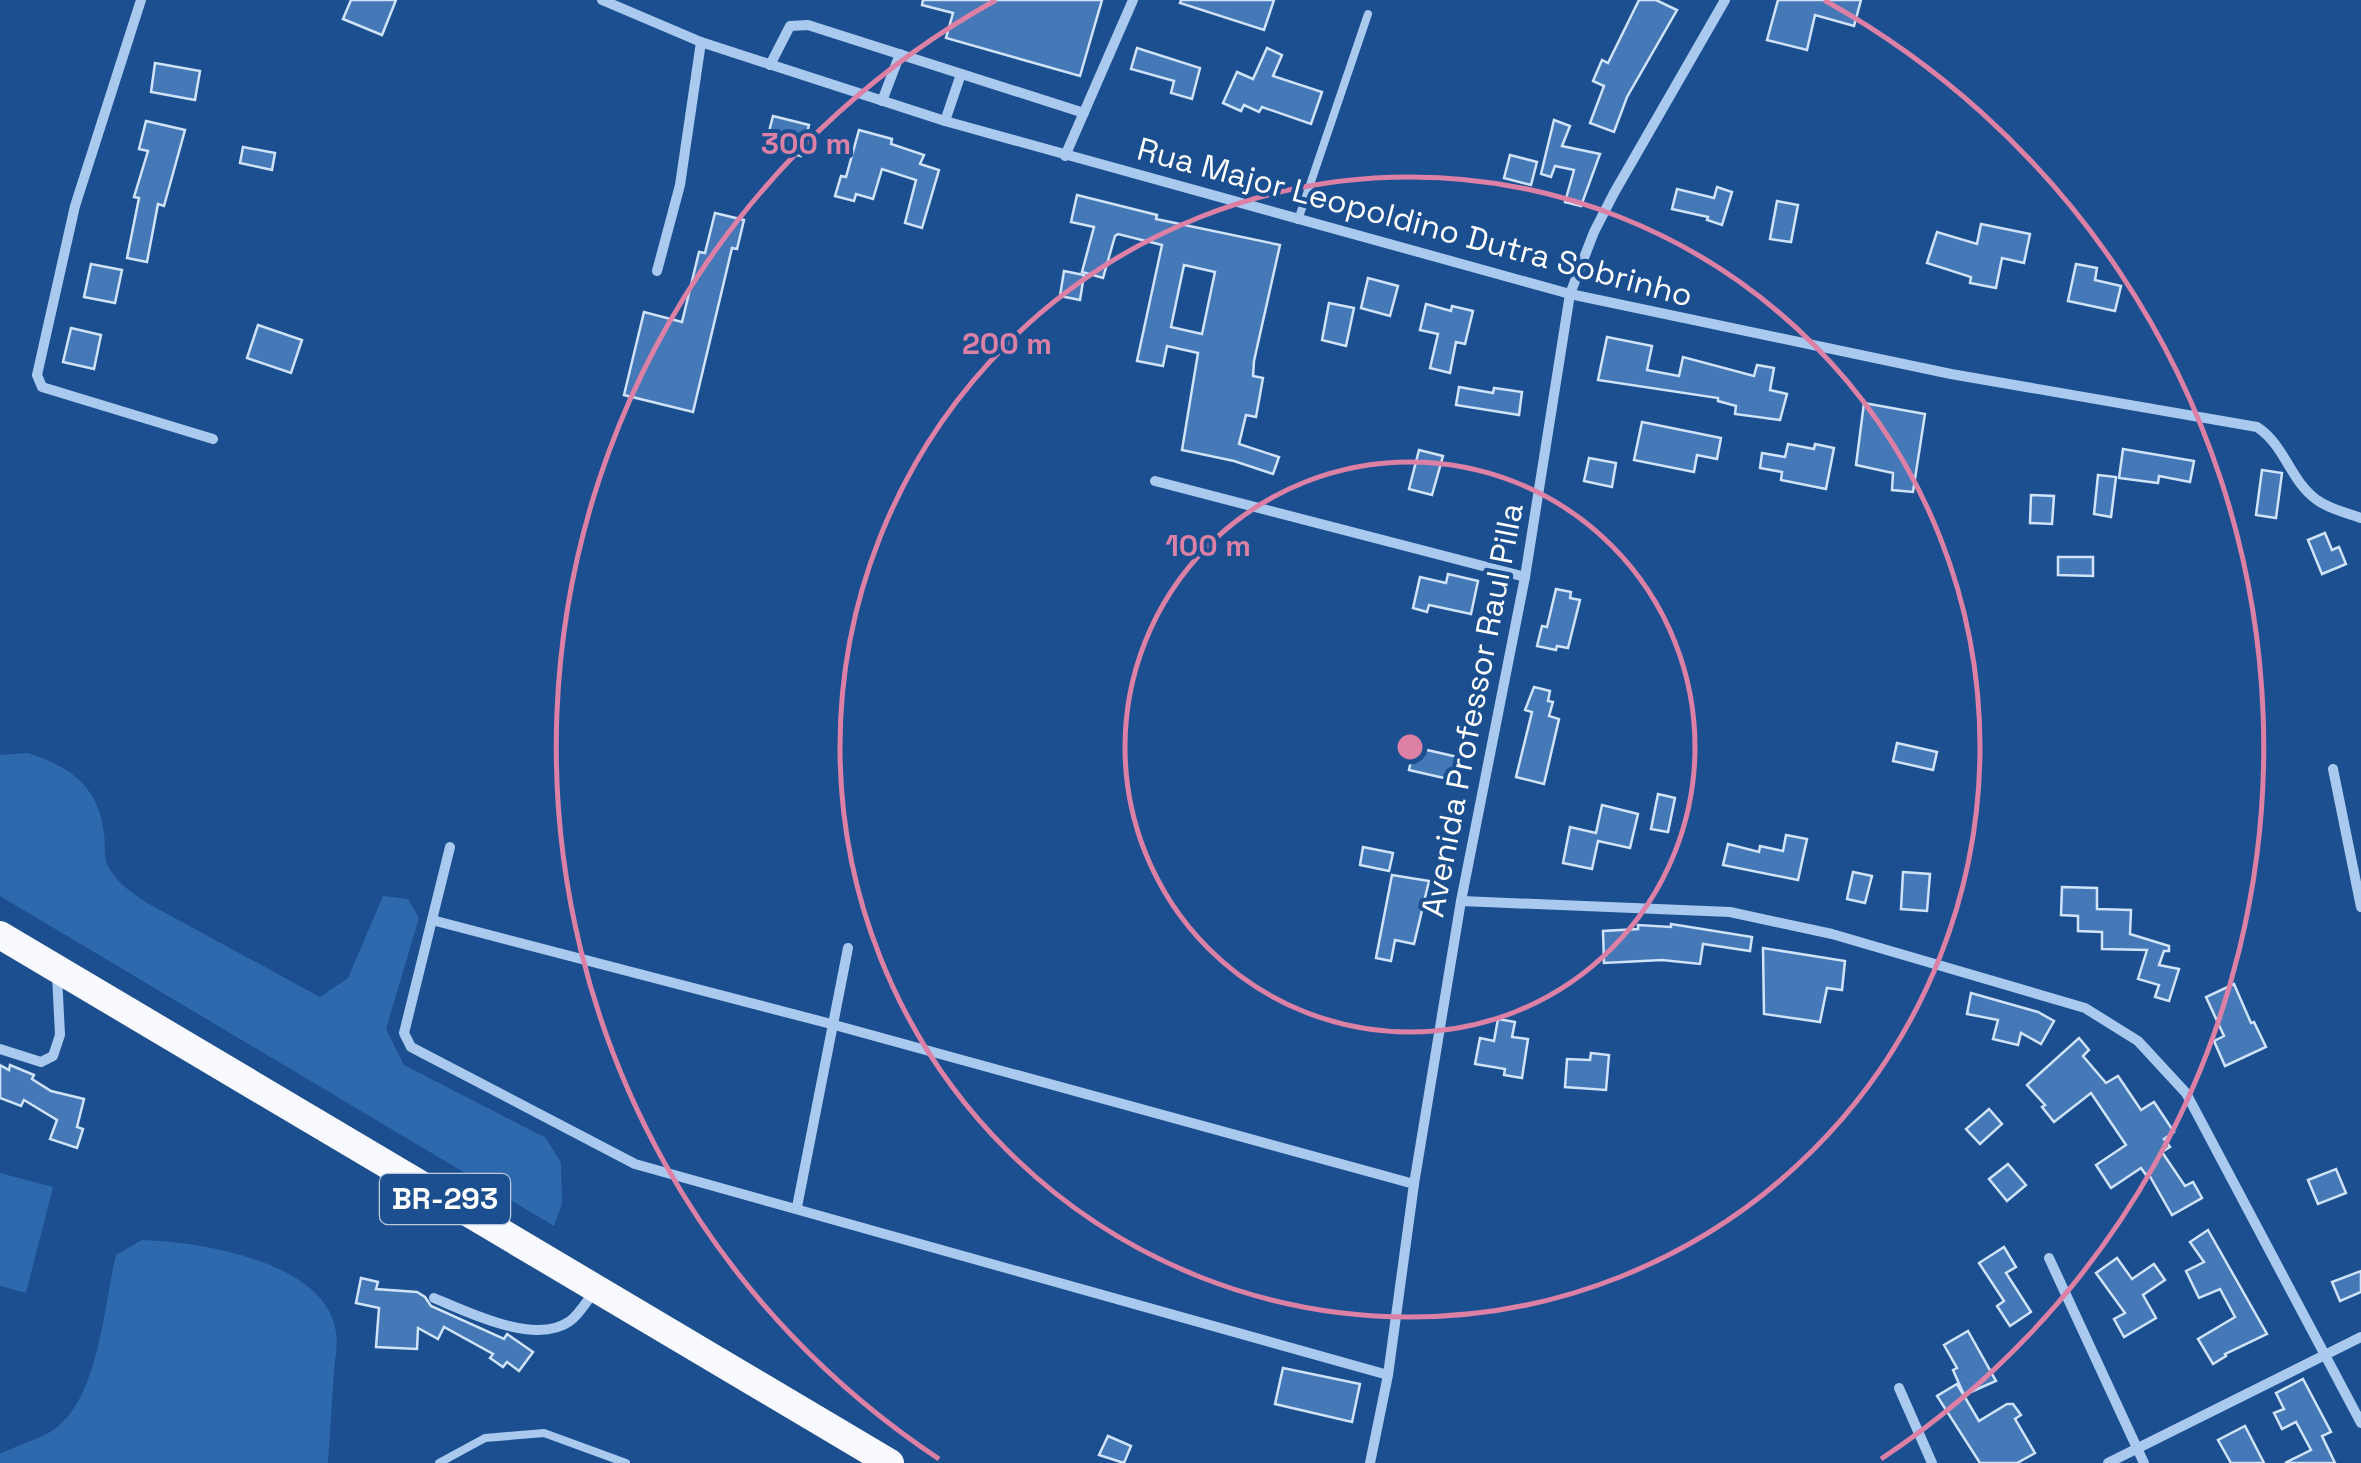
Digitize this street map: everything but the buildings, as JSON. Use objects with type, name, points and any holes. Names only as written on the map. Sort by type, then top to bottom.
[{"type":"highway","name":"BR-293","points":[[0,935],[890,1463]]},
{"type":"street","points":[[142,0],[76,206],[36,375],[42,386],[214,439]]},
{"type":"street","name":"Rua Major Leopoldino Dutra Sobrinho","points":[[602,0],[701,42],[945,121],[1570,294],[1951,374],[2234,421],[2272,437],[2318,502],[2361,518]]},
{"type":"street","points":[[1065,156],[1133,0]]},
{"type":"street","name":"Avenida Professor Raul Pilla","points":[[1370,1463],[1388,1375],[1414,1184],[1461,901],[1525,576],[1570,294],[1614,193],[1725,0]]},
{"type":"street","points":[[770,65],[790,26],[798,24],[1084,113]]},
{"type":"street","points":[[657,271],[680,185],[701,42]]},
{"type":"street","points":[[882,101],[900,54]]},
{"type":"street","points":[[945,121],[960,74]]},
{"type":"street","points":[[1155,481],[1525,576]]},
{"type":"street","points":[[2332,769],[2361,907]]},
{"type":"street","points":[[450,847],[404,1033],[411,1046],[636,1164],[673,1177],[797,1208],[1388,1375]]},
{"type":"street","points":[[1461,901],[1730,912],[1832,934],[2085,1008],[2138,1041],[2186,1093],[2361,1422]]},
{"type":"street","points":[[432,920],[831,1024],[1414,1184]]},
{"type":"street","points":[[797,1208],[848,948]]},
{"type":"street","points":[[0,1049],[41,1062],[53,1056],[60,1035],[57,970]]},
{"type":"street","points":[[2050,1258],[2144,1463]]},
{"type":"street","points":[[434,1298],[504,1325],[557,1328],[573,1320],[596,1290]]},
{"type":"street","points":[[2108,1463],[2361,1338]]},
{"type":"street","points":[[1899,1388],[1932,1463]]},
{"type":"lane","points":[[1298,220],[1368,14]]},
{"type":"lane","points":[[439,1463],[485,1438],[544,1433],[626,1463]]},
{"type":"shaded area","points":[[28,753],[70,772],[89,791],[101,818],[106,862],[126,888],[320,997],[348,978],[383,896],[408,899],[419,918],[386,1029],[404,1065],[546,1138],[561,1163],[562,1204],[554,1226],[0,896],[0,755]]},
{"type":"shaded area","points":[[0,1173],[53,1187],[26,1293],[0,1286]]},
{"type":"shaded area","points":[[142,1240],[196,1245],[257,1260],[310,1288],[327,1308],[337,1341],[328,1463],[0,1463],[0,1454],[50,1432],[70,1413],[82,1394],[98,1348],[116,1255]]}]
